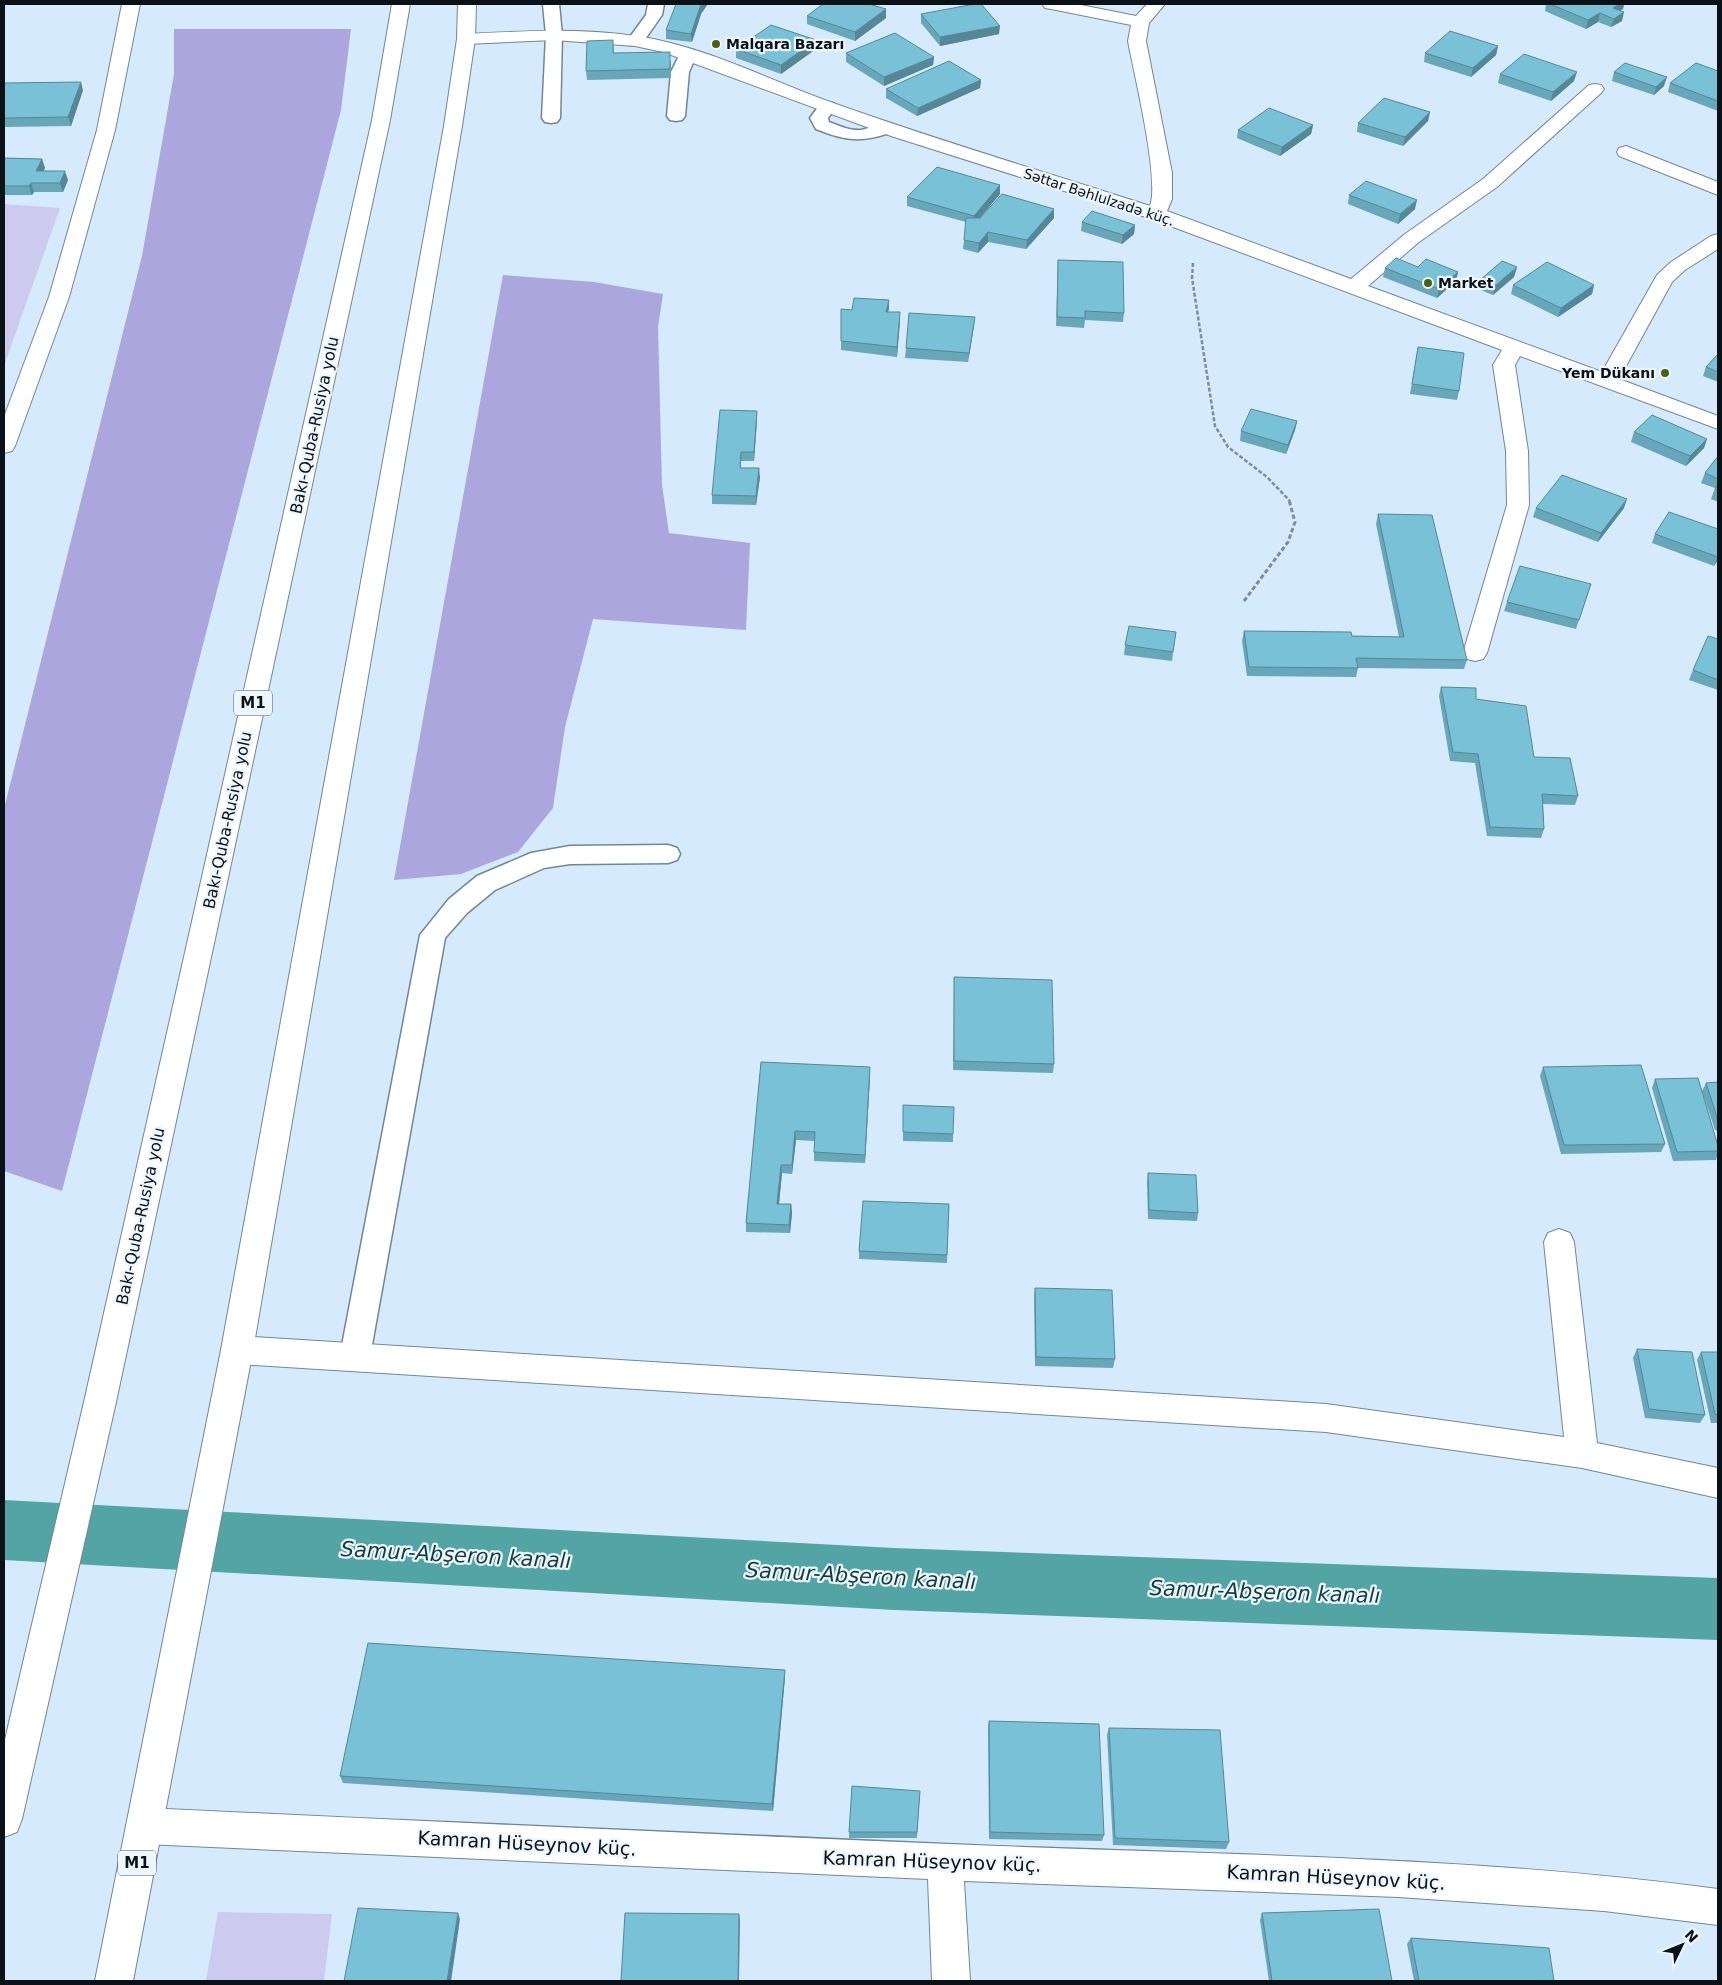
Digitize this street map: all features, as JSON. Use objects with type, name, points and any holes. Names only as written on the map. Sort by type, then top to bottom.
[{"type":"main road","points":[[4,446],[59,297],[106,130],[131,4]]},
{"type":"main road","name":"Bakı-Quba-Rusiya yolu","points":[[4,1819],[100,1402],[381,120],[401,4]]},
{"type":"main road","points":[[467,4],[466,39],[452,136],[237,1350],[1326,1418],[1582,1454],[1718,1483]]},
{"type":"main road","points":[[1051,4],[1140,22]]},
{"type":"main road","points":[[1156,4],[1140,22],[1137,41],[1162,174],[1162,199],[1156,214]]},
{"type":"main road","name":"Səttar Bəhlulzadə küç.","points":[[466,39],[554,36],[635,41],[667,47],[886,128],[1156,214],[1718,423]]},
{"type":"main road","points":[[1353,288],[1412,238],[1490,183],[1595,90]]},
{"type":"main road","points":[[1626,152],[1718,188]]},
{"type":"main road","points":[[1607,382],[1664,280],[1678,266],[1718,240]]},
{"type":"main road","points":[[1475,653],[1518,505],[1517,452],[1504,365],[1514,348]]},
{"type":"main road","points":[[1559,1242],[1582,1454]]},
{"type":"main road","name":"M1","points":[[114,1981],[161,1745],[226,1398],[237,1350]]},
{"type":"main road","name":"Kamran Hüseynov küç.","points":[[144,1826],[945,1862],[1398,1879],[1604,1893],[1718,1906]]},
{"type":"main road","points":[[945,1862],[951,1981]]},
{"type":"lane","points":[[551,4],[554,36],[551,118]]},
{"type":"lane","points":[[635,41],[654,15],[656,4]]},
{"type":"lane","points":[[676,116],[680,72],[688,54]]},
{"type":"lane","points":[[355,1356],[433,935],[458,906],[486,883],[540,859],[570,855],[668,854]]},
{"type":"path","points":[[1203,232],[1193,259],[1192,278],[1215,426],[1228,447],[1267,477],[1289,499],[1295,522],[1288,542],[1244,601]]},
{"type":"shaded area","points":[[174,29],[351,29],[341,110],[62,1191],[4,1171],[4,809],[142,256],[174,74]]},
{"type":"shaded area","points":[[4,204],[60,208],[4,366]]},
{"type":"shaded area","points":[[503,275],[594,282],[663,294],[658,327],[662,485],[669,533],[750,543],[746,630],[593,619],[565,727],[553,808],[518,852],[461,874],[394,880]]},
{"type":"shaded area","points":[[218,1912],[332,1914],[324,1981],[206,1981]]},
{"type":"building","points":[[676,4],[701,4],[691,34],[666,30]]},
{"type":"building","points":[[823,4],[869,4],[886,9],[855,32],[807,16]]},
{"type":"building","points":[[981,4],[1000,26],[940,37],[921,14]]},
{"type":"building","points":[[1550,4],[1620,4],[1613,8],[1624,12],[1614,19],[1600,13],[1588,20]]},
{"type":"building","points":[[771,25],[816,40],[781,65],[736,49]]},
{"type":"building","points":[[1450,31],[1498,46],[1473,68],[1425,53]]},
{"type":"building","points":[[895,33],[934,57],[884,77],[846,53]]},
{"type":"building","points":[[613,40],[613,53],[670,52],[670,69],[586,71],[587,41]]},
{"type":"building","points":[[1524,54],[1577,72],[1553,92],[1500,74]]},
{"type":"building","points":[[949,61],[981,80],[918,108],[886,89]]},
{"type":"building","points":[[1625,63],[1667,77],[1656,87],[1614,72]]},
{"type":"building","points":[[1696,63],[1718,71],[1718,101],[1670,83]]},
{"type":"building","points":[[81,82],[68,117],[4,118],[4,83]]},
{"type":"building","points":[[1384,98],[1430,112],[1405,137],[1358,123]]},
{"type":"building","points":[[1269,108],[1313,125],[1282,147],[1238,130]]},
{"type":"building","points":[[4,158],[42,159],[36,171],[65,171],[60,183],[31,183],[29,186],[4,186]]},
{"type":"building","points":[[937,167],[1000,185],[974,216],[907,197]]},
{"type":"building","points":[[1366,181],[1417,200],[1400,214],[1349,195]]},
{"type":"building","points":[[1002,194],[1054,209],[1027,240],[988,232],[979,243],[964,240],[966,218],[980,218]]},
{"type":"building","points":[[1092,211],[1135,225],[1123,235],[1082,222]]},
{"type":"building","points":[[1396,258],[1418,267],[1426,259],[1458,272],[1439,289],[1385,268]]},
{"type":"building","points":[[1058,260],[1123,262],[1124,313],[1085,311],[1085,318],[1057,317]]},
{"type":"building","points":[[1502,261],[1517,267],[1495,286],[1480,280]]},
{"type":"building","points":[[1547,262],[1594,285],[1561,308],[1513,285]]},
{"type":"building","points":[[854,298],[889,300],[886,312],[900,312],[897,347],[841,341],[841,309],[852,310]]},
{"type":"building","points":[[909,313],[975,317],[969,353],[906,348]]},
{"type":"building","points":[[1418,347],[1464,353],[1459,391],[1412,384]]},
{"type":"building","points":[[1718,354],[1718,372],[1706,367]]},
{"type":"building","points":[[1251,409],[1297,421],[1288,445],[1241,431]]},
{"type":"building","points":[[720,410],[757,411],[754,452],[741,452],[740,468],[759,468],[756,496],[712,495]]},
{"type":"building","points":[[1652,415],[1707,439],[1690,456],[1634,432]]},
{"type":"building","points":[[1718,456],[1718,479],[1705,473]]},
{"type":"building","points":[[1562,475],[1627,499],[1601,533],[1536,508]]},
{"type":"building","points":[[1669,512],[1718,529],[1718,557],[1655,534]]},
{"type":"building","points":[[1378,514],[1432,515],[1467,660],[1356,658],[1358,668],[1249,667],[1244,631],[1351,632],[1352,636],[1404,637]]},
{"type":"building","points":[[1520,566],[1591,584],[1579,620],[1507,602]]},
{"type":"building","points":[[1129,626],[1176,632],[1173,652],[1125,645]]},
{"type":"building","points":[[1708,636],[1718,639],[1718,680],[1693,670]]},
{"type":"building","points":[[1441,687],[1476,688],[1476,699],[1526,706],[1534,757],[1570,758],[1578,796],[1542,794],[1544,829],[1490,827],[1478,754],[1453,752]]},
{"type":"building","points":[[954,977],[1052,980],[1054,1064],[954,1061]]},
{"type":"building","points":[[761,1062],[870,1067],[865,1155],[814,1152],[815,1132],[795,1131],[792,1165],[781,1165],[777,1204],[791,1204],[789,1225],[746,1223]]},
{"type":"building","points":[[1641,1065],[1665,1144],[1564,1145],[1543,1067]]},
{"type":"building","points":[[1698,1078],[1718,1151],[1677,1152],[1655,1079]]},
{"type":"building","points":[[1718,1082],[1718,1120],[1706,1083]]},
{"type":"building","points":[[903,1105],[954,1107],[953,1134],[903,1132]]},
{"type":"building","points":[[1148,1173],[1196,1175],[1198,1213],[1149,1210]]},
{"type":"building","points":[[863,1201],[949,1204],[947,1255],[859,1251]]},
{"type":"building","points":[[1035,1288],[1112,1290],[1115,1359],[1036,1357]]},
{"type":"building","points":[[1637,1349],[1692,1352],[1705,1415],[1649,1409]]},
{"type":"building","points":[[1701,1352],[1718,1352],[1718,1415],[1715,1414]]},
{"type":"building","points":[[368,1643],[785,1670],[772,1804],[340,1776]]},
{"type":"building","points":[[989,1721],[1099,1724],[1104,1835],[990,1832]]},
{"type":"building","points":[[1109,1728],[1220,1730],[1229,1842],[1115,1838]]},
{"type":"building","points":[[852,1786],[920,1791],[917,1832],[849,1832]]},
{"type":"building","points":[[358,1908],[458,1913],[447,1981],[344,1981]]},
{"type":"building","points":[[1379,1909],[1392,1981],[1272,1981],[1262,1913]]},
{"type":"building","points":[[625,1913],[739,1914],[738,1981],[621,1981]]},
{"type":"building","points":[[1411,1938],[1549,1948],[1554,1981],[1419,1981]]},
{"type":"waterway","name":"Samur-Abşeron kanalı","points":[[4,1530],[894,1579],[1718,1609]]},
{"type":"place","name":"Malqara Bazarı","points":[[716,44]]},
{"type":"place","name":"Market","points":[[1428,283]]},
{"type":"place","name":"Yem Dükanı","points":[[1665,373]]}]
